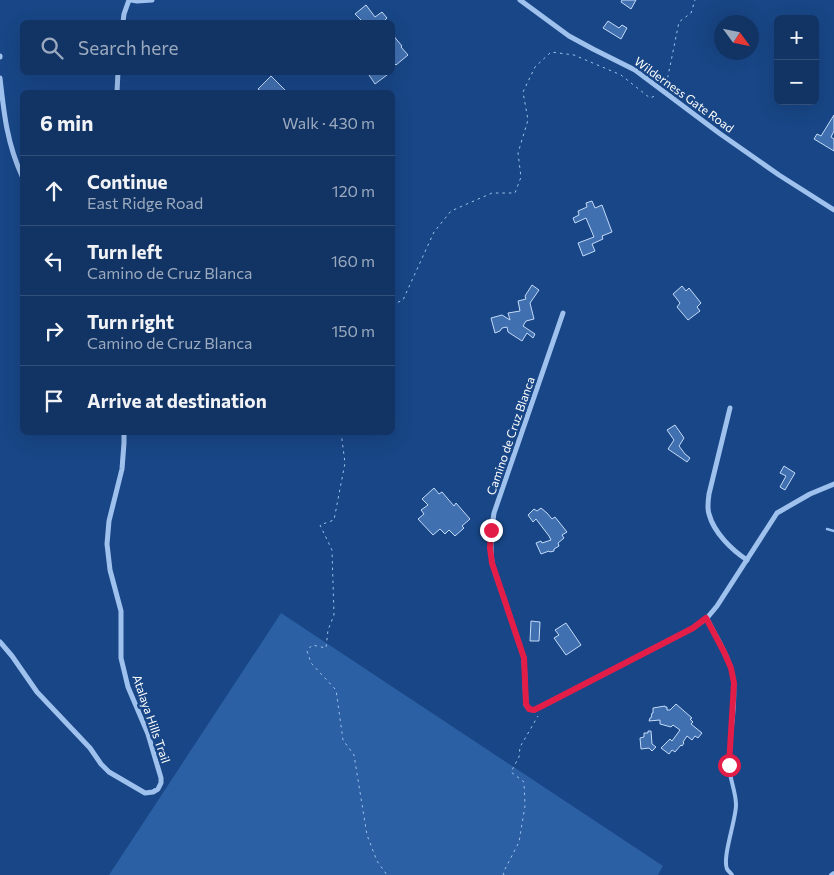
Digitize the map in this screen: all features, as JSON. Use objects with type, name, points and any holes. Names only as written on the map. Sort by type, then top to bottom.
[{"type":"street","points":[[123,20],[130,0],[152,0]]},
{"type":"street","name":"Wilderness Gate Road","points":[[520,0],[570,36],[635,70],[718,133],[834,210]]},
{"type":"street","points":[[117,90],[118,75]]},
{"type":"street","points":[[0,78],[5,122],[14,157],[20,171]]},
{"type":"street","name":"Camino de Cruz Blanca","points":[[544,705],[534,710],[529,709],[526,704],[524,658],[492,563],[490,548],[494,513],[564,313]]},
{"type":"street","points":[[730,408],[709,494],[709,515],[728,546],[748,560]]},
{"type":"street","name":"Atalaya Hills Trail","points":[[0,642],[37,692],[90,748],[109,772],[145,793],[158,789],[161,784],[161,778],[148,734],[128,687],[121,658],[121,611],[110,570],[107,544],[109,521],[122,469],[124,435]]},
{"type":"street","points":[[544,705],[693,628],[717,606],[777,513],[834,484]]},
{"type":"lane","points":[[706,618],[731,668],[734,683],[729,765],[736,796],[736,808],[726,859],[727,868],[732,875]]},
{"type":"lane","points":[[830,875],[834,873]]},
{"type":"path","points":[[395,304],[403,300],[434,232],[451,211],[492,193],[514,193],[521,177],[518,153],[528,120],[523,92],[535,68],[551,52],[574,55],[621,75],[650,98],[658,95],[667,81],[679,22],[691,13],[695,0]]},
{"type":"path","points":[[341,435],[345,463],[334,520],[320,525],[332,550],[334,615],[328,630],[326,648],[312,645],[307,651],[311,663],[336,690],[343,740],[354,755],[367,834],[377,860],[387,875]]},
{"type":"path","points":[[504,875],[519,842],[525,806],[524,782],[511,772],[519,757],[520,747],[544,705]]},
{"type":"shaded area","points":[[281,613],[663,866],[658,875],[109,875]]},
{"type":"building","points":[[622,0],[636,0],[631,9],[621,2]]},
{"type":"building","points":[[366,5],[375,17],[382,12],[387,18],[385,20],[361,20],[355,14]]},
{"type":"building","points":[[608,21],[619,28],[622,25],[627,28],[621,39],[603,28]]},
{"type":"building","points":[[395,38],[408,55],[395,64]]},
{"type":"building","points":[[369,75],[387,75],[375,84]]},
{"type":"building","points":[[271,76],[285,90],[259,90],[258,89]]},
{"type":"building","points":[[834,115],[834,131],[831,137],[834,139],[834,151],[814,139],[817,134],[821,136]]},
{"type":"building","points":[[592,201],[595,208],[602,205],[612,232],[602,236],[603,239],[592,244],[595,251],[583,256],[578,243],[594,237],[586,218],[575,223],[573,218],[579,215],[578,211],[587,207],[586,203]]},
{"type":"building","points":[[532,285],[539,290],[530,303],[534,319],[526,321],[523,326],[535,334],[533,338],[527,333],[522,341],[508,332],[507,327],[495,333],[491,318],[502,315],[510,320],[508,313],[520,311],[518,301],[526,299],[525,296]]},
{"type":"building","points":[[682,286],[686,291],[689,288],[701,303],[697,307],[700,311],[688,320],[677,307],[680,303],[673,294]]},
{"type":"building","points":[[675,425],[684,438],[679,446],[690,458],[687,462],[668,449],[674,440],[667,430]]},
{"type":"building","points":[[784,466],[795,473],[785,490],[780,487],[786,476],[780,473]]},
{"type":"building","points":[[434,488],[439,494],[442,492],[454,506],[456,503],[470,519],[455,536],[449,530],[445,534],[440,529],[433,535],[418,519],[424,514],[421,510],[428,505],[422,499]]},
{"type":"building","points":[[541,508],[552,519],[555,517],[567,532],[562,535],[564,538],[558,543],[559,546],[554,551],[541,554],[536,543],[551,540],[536,519],[533,522],[528,515],[534,509],[537,511]]},
{"type":"building","points":[[531,621],[540,622],[539,641],[530,641]]},
{"type":"building","points":[[566,623],[581,645],[566,655],[554,638],[559,635],[555,630]]},
{"type":"building","points":[[676,704],[692,718],[690,719],[693,722],[691,724],[702,733],[698,738],[695,736],[692,740],[687,736],[682,746],[675,752],[672,750],[669,754],[661,748],[670,739],[672,741],[680,730],[673,725],[671,727],[660,724],[660,720],[649,721],[653,708],[665,706],[667,710],[670,710]]},
{"type":"building","points":[[648,731],[651,731],[652,744],[656,747],[652,751],[649,748],[641,749],[640,738],[644,737],[644,733],[648,733]]},
{"type":"waterway","points":[[827,529],[834,531]]},
{"type":"route","points":[[491,530],[490,548],[492,563],[524,658],[526,704],[529,709],[534,710],[544,705],[693,628],[706,618],[731,668],[734,683],[729,765]]}]
